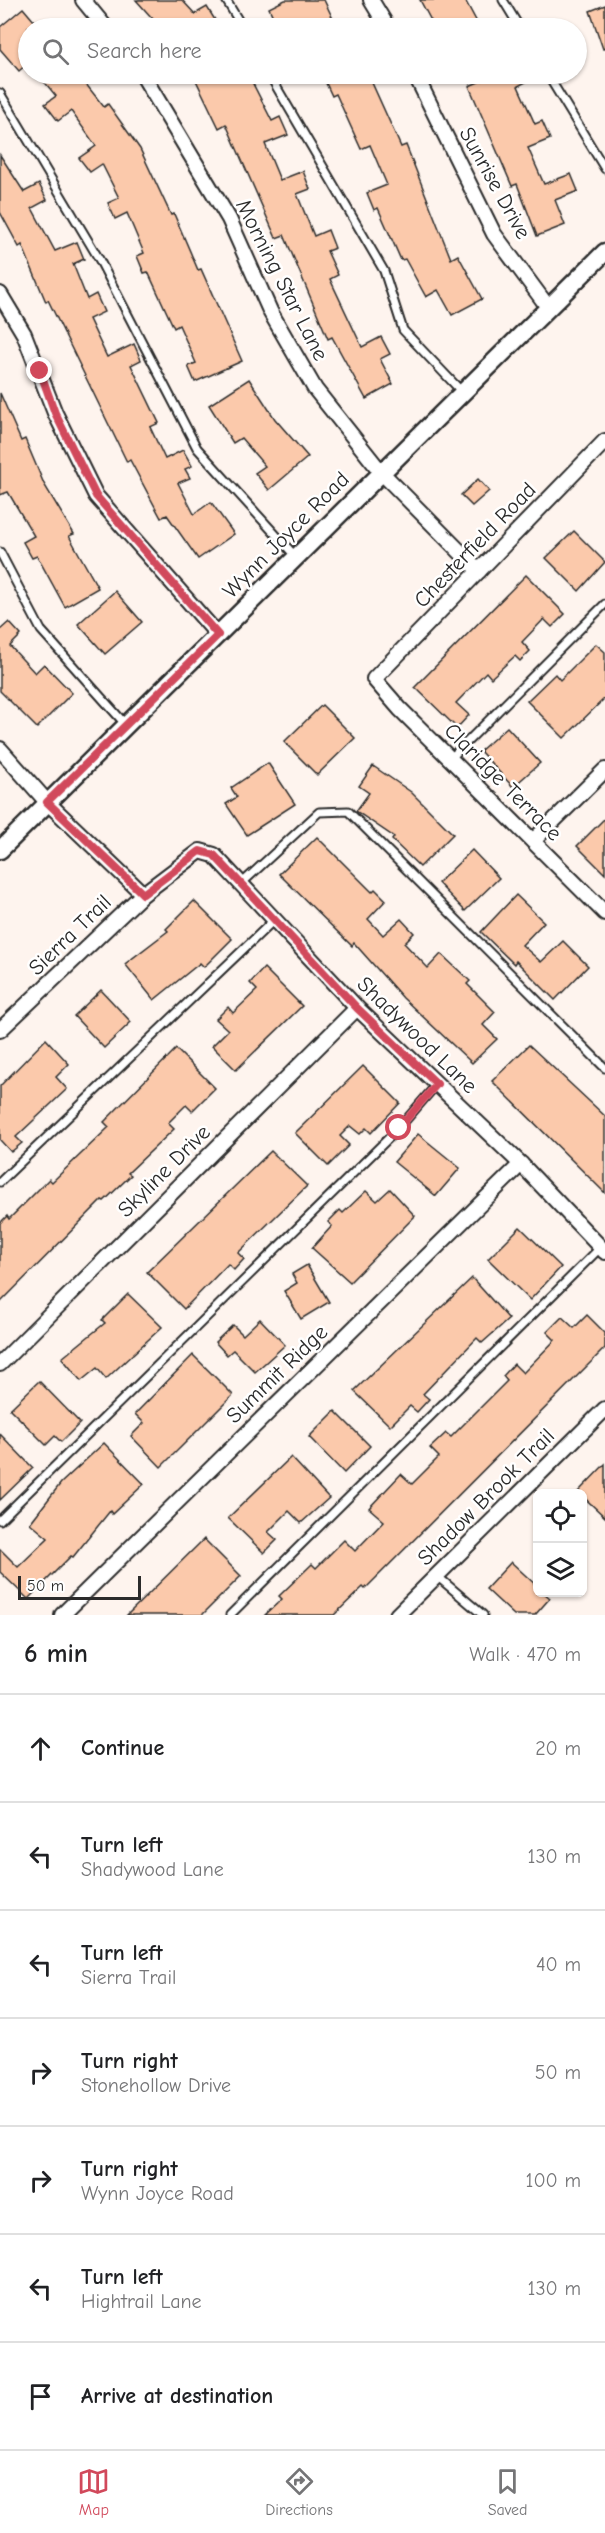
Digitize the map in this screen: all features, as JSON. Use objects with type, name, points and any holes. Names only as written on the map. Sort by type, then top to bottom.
[{"type":"street","points":[[83,0],[98,18]]},
{"type":"street","points":[[371,0],[382,18]]},
{"type":"street","name":"Morning Star Lane","points":[[148,84],[229,219],[271,313],[315,389],[381,472],[479,571]]},
{"type":"street","name":"Sunrise Drive","points":[[420,84],[494,234],[548,307]]},
{"type":"street","name":"Wynn Joyce Road","points":[[0,850],[605,252]]},
{"type":"street","points":[[0,294],[24,334],[55,413],[96,496],[218,635]]},
{"type":"street","name":"Chesterfield Road","points":[[374,679],[605,441]]},
{"type":"street","name":"Claridge Terrace","points":[[374,679],[450,759],[605,913]]},
{"type":"street","points":[[0,749],[47,802],[143,894]]},
{"type":"street","points":[[533,841],[605,770]]},
{"type":"street","name":"Sierra Trail","points":[[0,1030],[143,894],[200,851]]},
{"type":"street","name":"Shadywood Lane","points":[[200,851],[214,855],[357,1008],[521,1164],[603,1249]]},
{"type":"street","name":"Skyline Drive","points":[[0,1364],[357,1008]]},
{"type":"street","name":"Summit Ridge","points":[[62,1615],[521,1164]]},
{"type":"street","name":"Shadow Brook Trail","points":[[397,1615],[603,1414]]},
{"type":"lane","points":[[226,0],[237,18]]},
{"type":"lane","points":[[503,0],[514,18]]},
{"type":"lane","points":[[275,84],[384,271],[403,330],[462,392]]},
{"type":"lane","points":[[553,84],[605,169]]},
{"type":"lane","points":[[0,93],[99,259],[197,448],[296,557]]},
{"type":"lane","points":[[0,552],[41,630],[126,725]]},
{"type":"lane","points":[[450,759],[605,604]]},
{"type":"lane","points":[[240,884],[319,812],[348,811],[605,1068]]},
{"type":"lane","points":[[0,1182],[274,920]]},
{"type":"lane","points":[[0,1520],[399,1128],[437,1084]]},
{"type":"lane","points":[[230,1615],[603,1249]]},
{"type":"lane","points":[[437,1576],[483,1615]]},
{"type":"building","points":[[136,0],[182,0],[195,14],[207,7],[214,18],[152,18]]},
{"type":"building","points":[[285,0],[324,0],[333,18],[274,18],[269,8]]},
{"type":"building","points":[[420,0],[465,0],[475,18],[430,18]]},
{"type":"building","points":[[605,5],[605,48],[603,49],[590,11]]},
{"type":"building","points":[[23,8],[32,18],[18,18],[18,70],[0,49],[0,27]]},
{"type":"building","points":[[46,84],[86,84],[104,107],[108,104],[140,149],[171,215],[174,214],[198,270],[201,269],[242,361],[195,382],[188,366],[196,363],[179,325],[174,328],[148,272],[144,273],[137,256],[144,253],[127,213],[115,219],[108,203],[119,198],[102,164],[90,172],[79,158],[96,146],[71,111],[58,121],[45,104],[56,96]]},
{"type":"building","points":[[198,84],[253,84],[272,121],[280,117],[288,135],[265,144],[280,180],[303,171],[310,189],[297,194],[314,236],[328,230],[335,248],[327,251],[338,275],[330,279],[362,347],[381,337],[390,354],[380,359],[393,384],[366,399],[332,337],[328,339],[284,235],[276,238],[226,124],[219,128]]},
{"type":"building","points":[[326,84],[373,84],[401,147],[406,145],[451,259],[458,255],[482,299],[452,315],[438,290],[426,297],[405,259],[401,260],[378,208],[374,210],[367,193],[387,185],[370,145],[361,149],[336,94],[332,96]]},
{"type":"building","points":[[474,84],[522,84],[518,86],[535,124],[542,121],[550,139],[528,148],[544,184],[571,174],[578,191],[555,200],[565,225],[537,236],[517,184],[512,186],[469,86]]},
{"type":"building","points":[[0,155],[24,192],[39,184],[47,200],[32,208],[55,251],[77,242],[84,259],[73,264],[87,299],[96,294],[104,312],[89,319],[107,357],[134,344],[141,360],[131,365],[159,423],[150,427],[165,459],[183,450],[192,466],[185,469],[190,478],[178,483],[194,514],[211,502],[234,534],[198,559],[167,515],[161,518],[130,460],[127,462],[48,300],[46,302],[22,245],[19,247],[0,212]]},
{"type":"building","points":[[249,379],[275,419],[308,457],[269,490],[255,473],[265,466],[241,438],[233,443],[209,405]]},
{"type":"building","points":[[0,393],[21,441],[25,439],[44,484],[74,534],[69,536],[98,588],[65,607],[37,556],[32,558],[23,542],[34,536],[8,492],[0,495]]},
{"type":"building","points":[[478,479],[489,491],[472,506],[461,495]]},
{"type":"building","points":[[574,531],[605,562],[579,591],[546,558]]},
{"type":"building","points":[[526,575],[565,614],[552,627],[544,619],[522,642],[530,651],[520,661],[515,656],[491,678],[486,672],[456,703],[469,715],[457,728],[415,687]]},
{"type":"building","points":[[115,591],[142,622],[105,654],[78,624]]},
{"type":"building","points":[[9,622],[21,635],[10,646],[35,673],[44,664],[72,693],[37,728],[0,691],[0,630]]},
{"type":"building","points":[[596,644],[605,652],[605,698],[564,738],[527,701],[555,674],[560,680]]},
{"type":"building","points":[[322,705],[355,738],[317,775],[284,742]]},
{"type":"building","points":[[507,727],[540,763],[513,787],[480,751]]},
{"type":"building","points":[[268,763],[295,804],[247,835],[226,804],[237,797],[231,788]]},
{"type":"building","points":[[373,766],[411,792],[453,834],[420,867],[392,840],[394,837],[356,811],[369,793],[359,786]]},
{"type":"building","points":[[605,818],[605,874],[577,846]]},
{"type":"building","points":[[317,837],[372,892],[375,889],[386,900],[368,919],[383,935],[401,919],[414,933],[404,943],[428,968],[441,954],[470,981],[467,984],[495,1012],[483,1025],[497,1039],[472,1063],[403,998],[354,943],[352,946],[279,874]]},
{"type":"building","points":[[472,850],[499,878],[465,911],[438,883]]},
{"type":"building","points":[[516,895],[544,922],[522,945],[541,962],[563,941],[588,966],[555,1000],[516,961],[514,964],[481,932]]},
{"type":"building","points":[[194,901],[232,939],[204,967],[200,963],[154,1000],[125,964],[168,931],[166,929]]},
{"type":"building","points":[[264,968],[302,1006],[236,1070],[212,1046],[228,1030],[216,1019],[228,1007],[233,1013],[257,990],[250,983]]},
{"type":"building","points":[[101,990],[131,1022],[104,1048],[74,1016]]},
{"type":"building","points":[[46,1039],[69,1064],[56,1077],[67,1089],[16,1137],[22,1143],[11,1152],[0,1140],[0,1086]]},
{"type":"building","points":[[529,1045],[605,1116],[605,1193],[492,1081]]},
{"type":"building","points":[[176,1049],[215,1088],[192,1111],[186,1105],[168,1123],[174,1129],[128,1173],[131,1175],[104,1201],[102,1200],[0,1303],[0,1223],[7,1216],[9,1219],[49,1179],[52,1182],[109,1127],[104,1122]]},
{"type":"building","points":[[363,1066],[400,1103],[371,1133],[366,1128],[360,1134],[350,1126],[340,1136],[349,1145],[328,1166],[295,1133]]},
{"type":"building","points":[[418,1134],[460,1168],[436,1196],[394,1162]]},
{"type":"building","points":[[271,1151],[307,1186],[238,1253],[244,1259],[234,1270],[228,1264],[184,1309],[147,1272]]},
{"type":"building","points":[[390,1189],[415,1216],[350,1282],[312,1248],[332,1226],[328,1222],[340,1210],[343,1213],[366,1191],[377,1201]]},
{"type":"building","points":[[520,1227],[561,1267],[530,1300],[488,1259]]},
{"type":"building","points":[[307,1265],[329,1302],[301,1319],[284,1291],[297,1283],[292,1274]]},
{"type":"building","points":[[472,1278],[509,1319],[482,1343],[477,1338],[423,1394],[429,1399],[417,1412],[410,1406],[390,1426],[354,1391]]},
{"type":"building","points":[[128,1294],[162,1327],[106,1379],[97,1368],[81,1381],[62,1358],[105,1323],[102,1320]]},
{"type":"building","points":[[587,1315],[605,1333],[605,1348],[365,1589],[363,1587],[334,1615],[265,1615],[282,1599],[279,1596],[312,1564],[316,1568],[344,1540],[355,1551],[384,1521],[369,1508],[401,1474],[412,1484],[439,1457],[430,1448],[446,1433],[451,1437],[507,1381],[503,1376],[514,1364],[523,1373],[555,1340],[547,1332],[562,1317],[574,1328]]},
{"type":"building","points":[[260,1319],[285,1345],[255,1372],[233,1350],[227,1355],[215,1342],[233,1325],[243,1335]]},
{"type":"building","points":[[193,1355],[233,1395],[161,1467],[131,1436],[144,1423],[135,1414]]},
{"type":"building","points":[[39,1381],[80,1423],[61,1442],[55,1436],[46,1445],[10,1409]]},
{"type":"building","points":[[335,1411],[370,1446],[344,1473],[309,1437]]},
{"type":"building","points":[[0,1434],[33,1468],[0,1500]]},
{"type":"building","points":[[104,1443],[144,1484],[112,1514],[110,1511],[73,1557],[71,1556],[28,1599],[0,1572],[0,1549],[18,1567],[48,1538],[30,1523],[61,1483]]},
{"type":"building","points":[[291,1457],[329,1498],[301,1523],[289,1511],[268,1532],[277,1540],[264,1553],[228,1518]]},
{"type":"building","points":[[605,1464],[605,1517],[587,1500],[587,1489],[581,1489]]},
{"type":"building","points":[[204,1539],[241,1576],[202,1615],[127,1615]]},
{"type":"building","points":[[511,1562],[533,1582],[533,1597],[550,1598],[535,1615],[514,1615],[486,1589]]},
{"type":"route","points":[[40,371],[55,413],[96,496],[218,635],[47,802],[143,894],[200,851],[214,855],[357,1008],[437,1084],[399,1128]]}]
